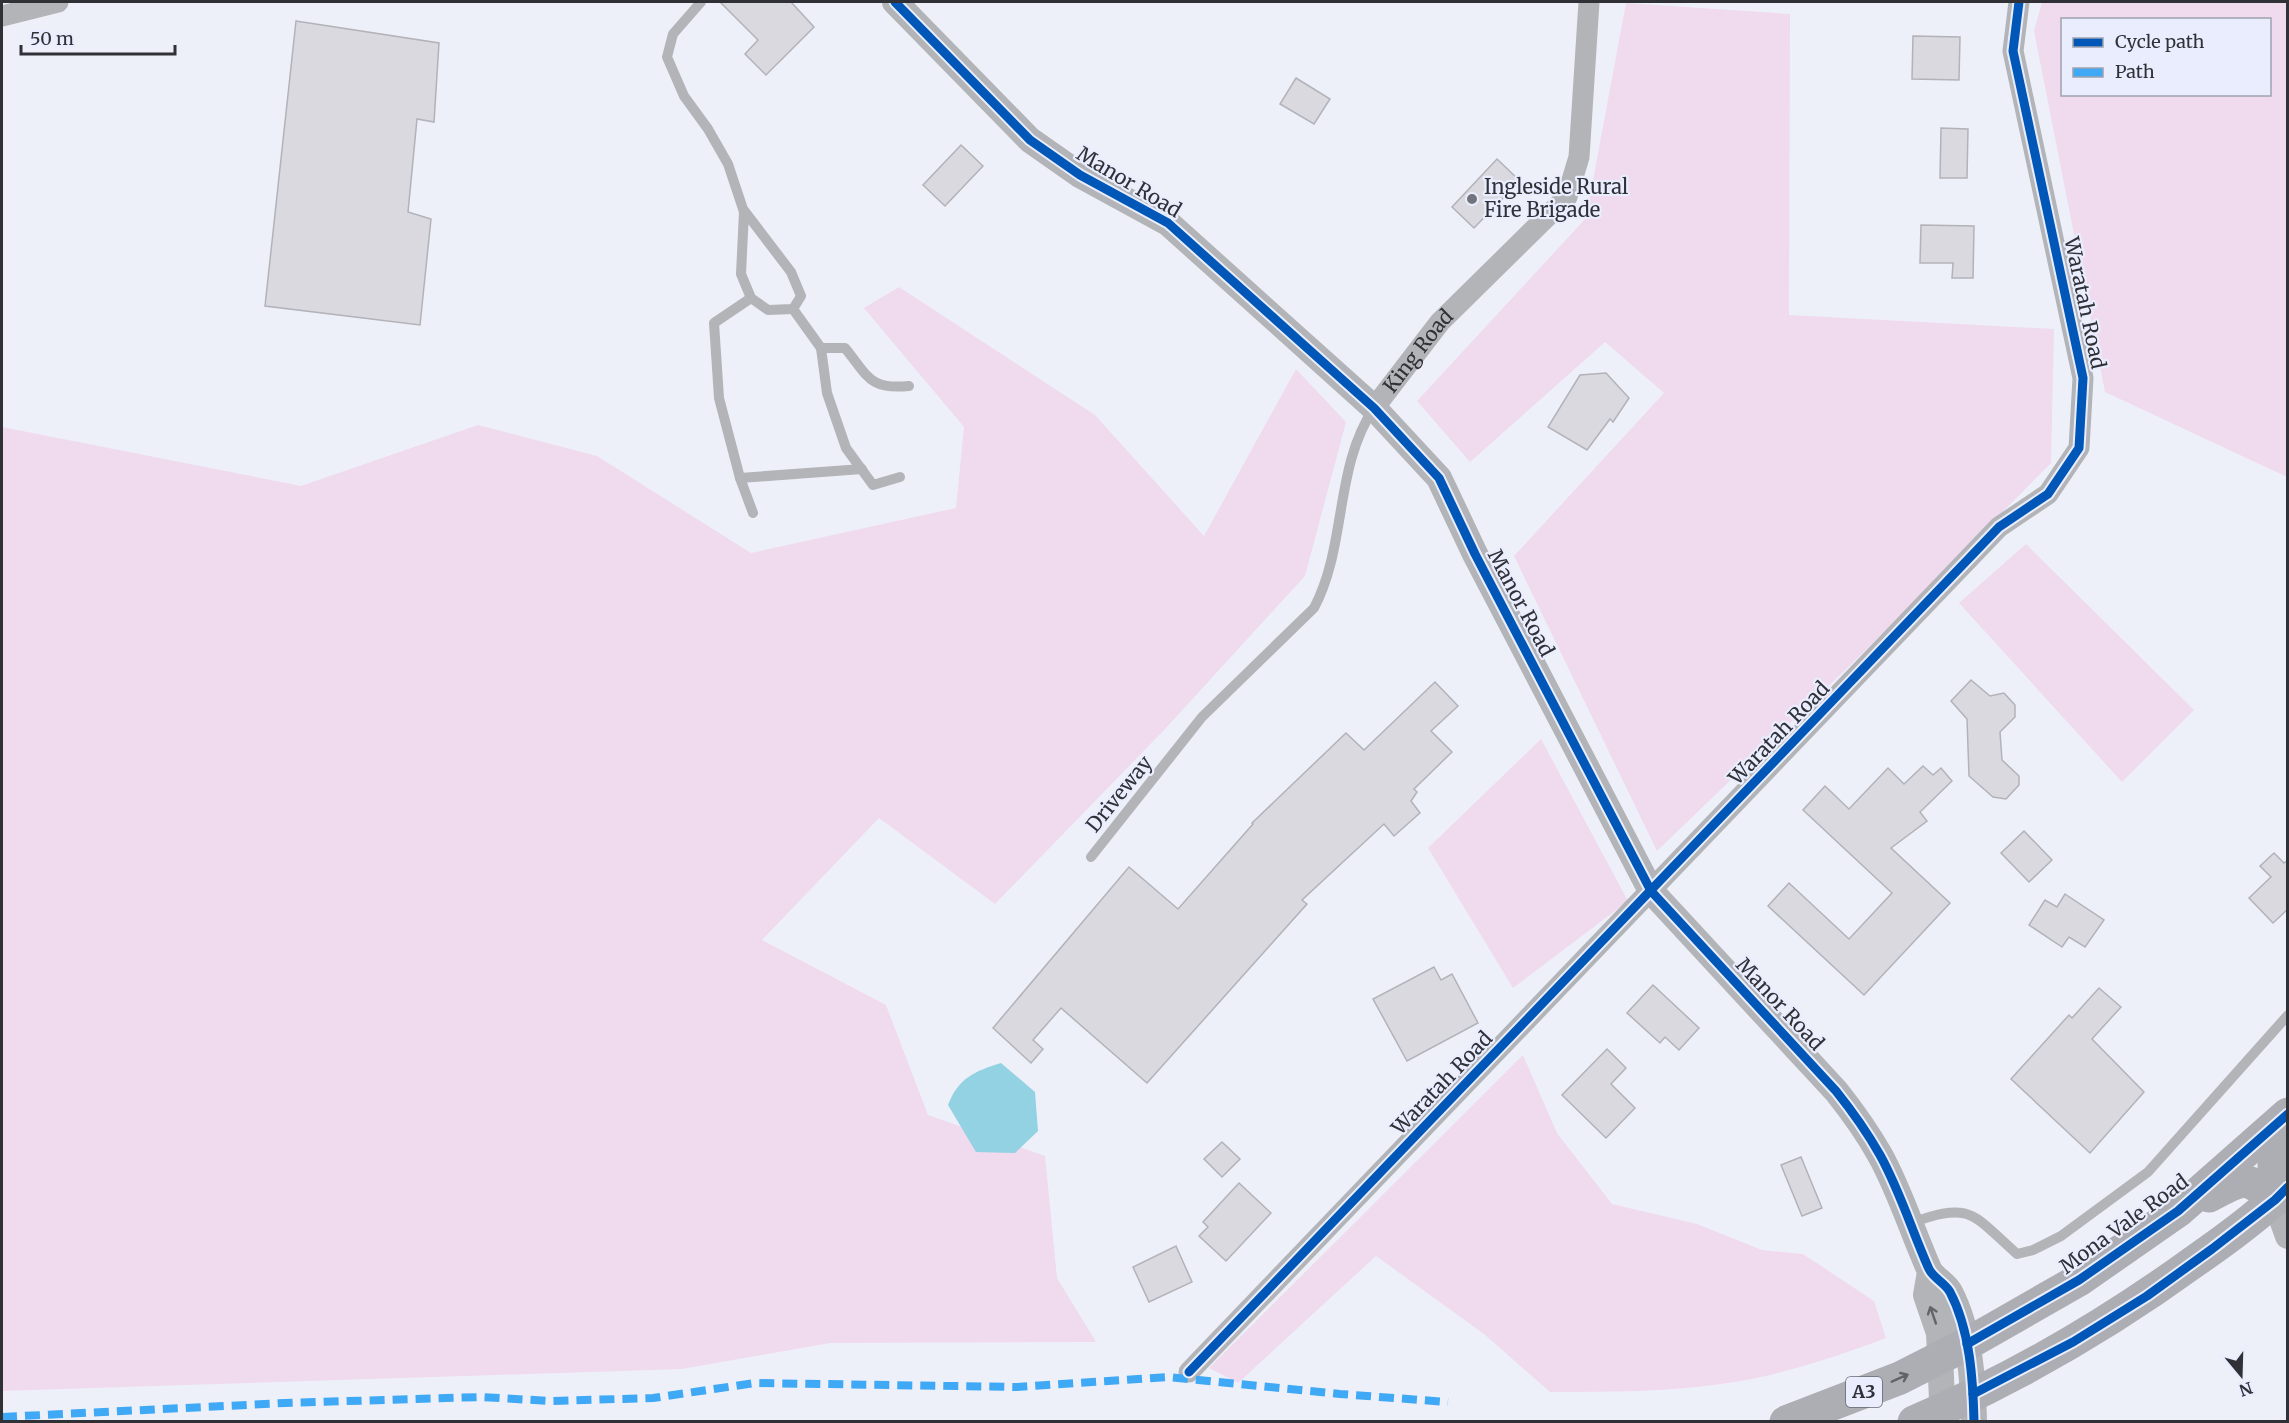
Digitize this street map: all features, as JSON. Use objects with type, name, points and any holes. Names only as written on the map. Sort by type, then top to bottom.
[{"type":"highway","name":"Mona Vale Road","points":[[1786,1422],[1900,1378],[1954,1351],[2079,1280],[2178,1211],[2288,1114]]},
{"type":"highway","points":[[2281,1194],[2274,1163],[2288,1135]]},
{"type":"highway","points":[[2178,1211],[2241,1180],[2248,1180],[2281,1194]]},
{"type":"highway","points":[[1933,1417],[1973,1408],[2147,1296],[2281,1194]]},
{"type":"street","points":[[2,16],[58,2]]},
{"type":"street","name":"Manor Road","points":[[895,2],[1030,140],[1080,175],[1168,223],[1374,408],[1439,478],[1475,554],[1651,891],[1836,1091],[1880,1155],[1930,1272],[1926,1295],[1939,1333],[1954,1351]]},
{"type":"street","name":"King Road","points":[[1374,408],[1440,322],[1567,197],[1579,157],[1589,2]]},
{"type":"street","name":"Waratah Road","points":[[1189,1372],[1999,527],[2048,495],[2079,447],[2084,378],[2013,51],[2019,2]]},
{"type":"street","points":[[2281,1194],[2288,1236]]},
{"type":"street","points":[[1954,1351],[1973,1408]]},
{"type":"street","points":[[1933,1417],[1954,1351]]},
{"type":"lane","points":[[701,2],[673,34],[667,57],[684,96],[708,129],[728,164],[743,209],[791,272],[801,296],[793,309]]},
{"type":"lane","points":[[743,209],[741,274],[751,298],[768,310],[793,309]]},
{"type":"lane","points":[[751,298],[714,323],[719,398],[740,478],[753,513]]},
{"type":"lane","points":[[793,309],[821,348],[827,393],[846,448],[873,484],[900,477]]},
{"type":"lane","points":[[821,348],[849,345],[874,384],[895,388],[909,386]]},
{"type":"lane","name":"King Road","points":[[1174,753],[1202,717],[1314,608],[1331,568],[1353,454],[1366,420],[1374,408]]},
{"type":"lane","points":[[740,478],[862,470]]},
{"type":"lane","name":"Driveway","points":[[1091,857],[1174,753]]},
{"type":"lane","points":[[1911,1223],[1940,1213],[1961,1211],[1972,1215],[1984,1224],[2017,1254],[2033,1250],[2061,1236],[2148,1172],[2288,1015]]},
{"type":"shaded area","points":[[2042,2],[2287,2],[2287,477],[2105,392],[2034,31]]},
{"type":"shaded area","points":[[1626,3],[1790,14],[1789,315],[2054,329],[2051,463],[1869,647],[1657,851],[1514,556],[1664,393],[1605,342],[1470,462],[1417,401],[1586,218]]},
{"type":"shaded area","points":[[899,287],[1095,415],[1204,536],[1296,369],[1346,422],[1305,576],[1166,728],[995,904],[879,818],[762,940],[886,1005],[928,1115],[1045,1156],[1057,1278],[1096,1342],[830,1343],[682,1369],[2,1391],[2,427],[301,486],[478,425],[597,456],[751,553],[956,508],[964,427],[864,308]]},
{"type":"shaded area","points":[[2026,544],[2194,710],[2122,782],[1959,603]]},
{"type":"shaded area","points":[[1541,739],[1628,901],[1513,988],[1428,848]]},
{"type":"shaded area","points":[[1523,1055],[1557,1133],[1612,1204],[1697,1224],[1762,1250],[1803,1254],[1874,1301],[1886,1338],[1808,1365],[1728,1383],[1661,1390],[1550,1392],[1484,1334],[1376,1256],[1238,1383],[1209,1368]]},
{"type":"water","points":[[1001,1063],[1035,1092],[1038,1131],[1015,1153],[976,1152],[948,1105],[957,1088],[968,1077]]},
{"type":"building","points":[[720,2],[791,2],[814,27],[766,75],[745,54],[758,40]]},
{"type":"building","points":[[296,21],[439,43],[434,122],[417,119],[408,212],[431,219],[420,325],[265,306]]},
{"type":"building","points":[[1913,36],[1960,37],[1959,80],[1912,79]]},
{"type":"building","points":[[1296,78],[1330,99],[1314,124],[1280,104]]},
{"type":"building","points":[[1941,128],[1968,129],[1967,178],[1940,178]]},
{"type":"building","points":[[961,145],[983,166],[945,206],[923,185]]},
{"type":"building","points":[[1497,159],[1520,181],[1474,228],[1452,207]]},
{"type":"building","points":[[1921,225],[1974,226],[1973,278],[1952,278],[1953,263],[1920,263]]},
{"type":"building","points":[[1606,373],[1629,398],[1613,422],[1610,419],[1587,450],[1548,427],[1580,375]]},
{"type":"building","points":[[1971,680],[1990,696],[2004,693],[2015,705],[2015,717],[2000,732],[2002,760],[2019,776],[2019,785],[2006,799],[1993,797],[1969,776],[1967,719],[1951,701]]},
{"type":"building","points":[[1435,682],[1458,706],[1431,731],[1452,752],[1414,789],[1417,792],[1411,801],[1420,813],[1394,836],[1384,824],[1302,900],[1307,904],[1147,1083],[1061,1008],[1033,1040],[1043,1049],[1031,1063],[993,1028],[1129,867],[1178,909],[1252,823],[1346,733],[1364,750]]},
{"type":"building","points":[[1923,766],[1933,775],[1941,768],[1952,781],[1920,812],[1927,821],[1891,848],[1950,903],[1864,995],[1768,906],[1789,883],[1849,939],[1892,893],[1803,810],[1825,786],[1849,809],[1888,768],[1904,784]]},
{"type":"building","points":[[2024,831],[2052,860],[2029,882],[2001,853]]},
{"type":"building","points":[[2274,853],[2284,863],[2288,860],[2288,909],[2273,923],[2249,898],[2271,877],[2260,866]]},
{"type":"building","points":[[2065,894],[2104,920],[2085,947],[2069,937],[2062,947],[2029,925],[2045,900],[2057,907]]},
{"type":"building","points":[[1434,967],[1441,980],[1452,974],[1478,1023],[1407,1061],[1373,999]]},
{"type":"building","points":[[1653,985],[1699,1028],[1679,1050],[1665,1037],[1660,1043],[1627,1013]]},
{"type":"building","points":[[2099,988],[2121,1007],[2092,1039],[2144,1092],[2090,1153],[2011,1079],[2069,1015],[2072,1018]]},
{"type":"building","points":[[1607,1049],[1626,1068],[1611,1084],[1635,1108],[1606,1138],[1562,1095]]},
{"type":"building","points":[[1222,1142],[1240,1159],[1222,1177],[1204,1159]]},
{"type":"building","points":[[1801,1157],[1822,1208],[1802,1216],[1781,1165]]},
{"type":"building","points":[[1239,1183],[1271,1213],[1226,1261],[1199,1236],[1208,1227],[1203,1222]]},
{"type":"building","points":[[1176,1246],[1192,1282],[1149,1302],[1133,1267]]},
{"type":"marked path","points":[[2,1417],[285,1403],[482,1397],[550,1401],[653,1398],[755,1383],[1017,1387],[1168,1377],[1448,1402]]},
{"type":"cycle path","points":[[895,2],[1030,140],[1080,175],[1168,223],[1374,408],[1439,478],[1475,554],[1651,891],[1836,1091],[1880,1155],[1894,1183],[1929,1269],[1948,1289],[1957,1307],[1969,1355],[1974,1422]]},
{"type":"cycle path","points":[[1189,1372],[1999,527],[2048,494],[2079,448],[2083,378],[2013,51],[2019,2]]},
{"type":"cycle path","points":[[1967,1344],[2079,1280],[2178,1211],[2288,1114]]},
{"type":"cycle path","points":[[1973,1394],[2073,1342],[2147,1296],[2212,1249],[2275,1200],[2288,1187]]},
{"type":"place","name":"Ingleside Rural Fire Brigade","points":[[1472,199]]}]
